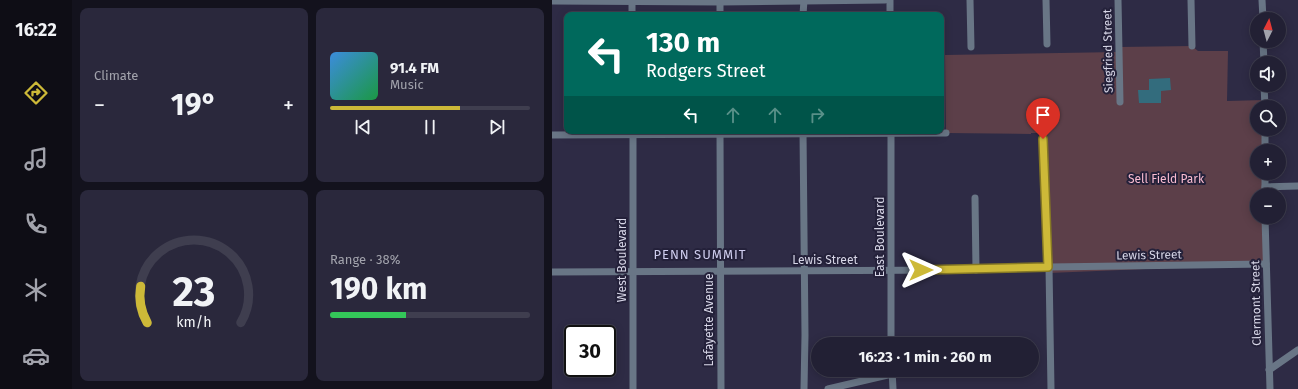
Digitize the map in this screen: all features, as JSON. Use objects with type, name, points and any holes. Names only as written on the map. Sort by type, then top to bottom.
[{"type":"street","points":[[632,0],[632,12]]},
{"type":"street","points":[[552,1],[885,0]]},
{"type":"street","points":[[890,0],[890,12]]},
{"type":"street","points":[[970,0],[971,46]]},
{"type":"street","points":[[1046,0],[1047,44]]},
{"type":"street","name":"Siegfried Street","points":[[1118,0],[1120,102]]},
{"type":"street","points":[[1191,0],[1192,46]]},
{"type":"street","points":[[1262,0],[1263,12]]},
{"type":"street","points":[[720,1],[720,12]]},
{"type":"street","points":[[804,1],[804,12]]},
{"type":"street","points":[[1043,133],[1051,389]]},
{"type":"street","points":[[552,135],[592,134]]},
{"type":"street","name":"West Boulevard","points":[[633,134],[633,389]]},
{"type":"street","name":"Lafayette Avenue","points":[[720,134],[721,389]]},
{"type":"street","points":[[803,134],[805,335],[804,389]]},
{"type":"street","name":"East Boulevard","points":[[891,134],[891,337]]},
{"type":"street","points":[[1265,180],[1265,187],[1298,186]]},
{"type":"street","points":[[975,198],[976,270]]},
{"type":"street","name":"Clermont Street","points":[[1265,224],[1270,389]]},
{"type":"street","name":"Lewis Street","points":[[552,272],[720,270],[976,270],[1048,267],[1266,264]]},
{"type":"street","points":[[1269,370],[1298,350]]},
{"type":"street","points":[[828,389],[873,377]]},
{"type":"street","points":[[892,377],[893,389]]},
{"type":"green space","name":"Sell Field Park","points":[[1192,46],[1198,51],[1228,51],[1227,101],[1250,100],[1250,136],[1265,136],[1265,144],[1250,144],[1250,180],[1265,180],[1265,188],[1250,188],[1250,224],[1265,224],[1266,264],[1049,273],[1043,133],[946,133],[945,55],[1119,52],[1119,47]]},
{"type":"water","points":[[1170,78],[1171,90],[1161,91],[1161,103],[1139,103],[1138,90],[1149,90],[1149,79]]},
{"type":"district","name":"PENN SUMMIT","points":[[700,254]]},
{"type":"route","points":[[921,270],[976,270],[1048,267],[1043,139]]}]
